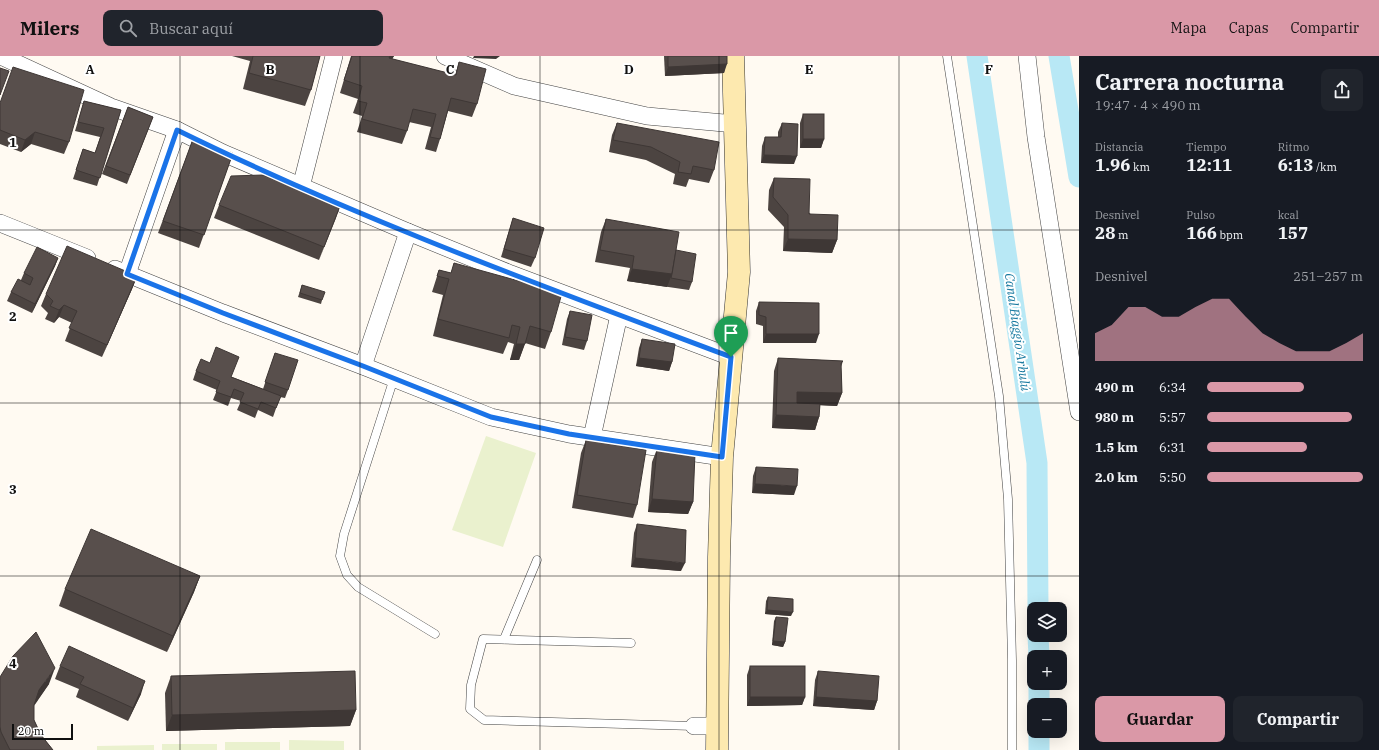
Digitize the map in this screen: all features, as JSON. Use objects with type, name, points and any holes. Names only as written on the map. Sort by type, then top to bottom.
[{"type":"street","points":[[1,56],[111,107],[177,130],[224,153],[408,232],[511,274],[731,357]]},
{"type":"street","points":[[301,187],[334,56]]},
{"type":"street","points":[[445,56],[514,86],[647,116],[735,124]]},
{"type":"street","points":[[717,750],[718,565],[722,457],[739,272],[733,56]]},
{"type":"street","points":[[1027,56],[1036,137],[1079,412]]},
{"type":"street","points":[[127,274],[177,130]]},
{"type":"street","points":[[0,222],[223,313],[394,378],[491,417],[592,437],[722,457]]},
{"type":"street","points":[[363,366],[408,232]]},
{"type":"street","points":[[592,437],[619,315]]},
{"type":"street","points":[[694,726],[716,726]]},
{"type":"lane","points":[[947,56],[999,396],[1008,499],[1012,660],[1012,750]]},
{"type":"lane","points":[[394,378],[344,534],[340,556],[347,575],[358,586],[435,634]]},
{"type":"lane","points":[[504,639],[537,560]]},
{"type":"lane","points":[[631,643],[483,639],[471,684],[470,709],[484,720],[694,726]]},
{"type":"green space","points":[[486,436],[536,453],[503,547],[452,530]]},
{"type":"green space","points":[[289,740],[344,741],[344,750],[289,750]]},
{"type":"green space","points":[[225,742],[280,742],[280,750],[225,750]]},
{"type":"green space","points":[[162,744],[217,744],[217,750],[162,750]]},
{"type":"green space","points":[[154,745],[154,750],[97,750],[97,746]]},
{"type":"building","points":[[253,56],[320,56],[311,90],[249,73]]},
{"type":"building","points":[[352,56],[390,56],[389,58],[456,75],[459,62],[486,69],[477,104],[451,98],[440,139],[430,137],[436,114],[413,109],[407,131],[362,119],[367,103],[358,101],[362,86],[344,80]]},
{"type":"building","points":[[668,56],[727,56],[727,64],[668,67]]},
{"type":"building","points":[[13,67],[84,90],[69,142],[35,132],[25,140],[0,130],[0,103]]},
{"type":"building","points":[[0,68],[9,71],[0,95]]},
{"type":"building","points":[[84,101],[121,110],[100,178],[76,170],[83,149],[95,153],[104,128],[78,122]]},
{"type":"building","points":[[128,107],[153,117],[130,175],[106,166]]},
{"type":"building","points":[[803,114],[824,114],[824,139],[803,139]]},
{"type":"building","points":[[617,123],[719,142],[714,170],[693,166],[691,174],[678,172],[680,162],[651,147],[613,140]]},
{"type":"building","points":[[782,123],[798,124],[797,156],[764,155],[765,137],[781,137]]},
{"type":"building","points":[[193,139],[233,153],[204,235],[163,221]]},
{"type":"building","points":[[263,175],[340,206],[324,247],[219,205],[231,176]]},
{"type":"building","points":[[774,178],[810,179],[809,214],[838,215],[837,240],[788,239],[788,215],[773,197]]},
{"type":"building","points":[[513,218],[544,228],[535,258],[504,249]]},
{"type":"building","points":[[606,219],[679,232],[672,274],[632,269],[634,256],[600,250]]},
{"type":"building","points":[[67,246],[137,276],[107,345],[69,328],[77,311],[64,305],[59,310],[50,306],[53,301],[46,294]]},
{"type":"building","points":[[37,247],[58,258],[35,304],[11,292],[18,279],[30,285],[33,278],[24,273]]},
{"type":"building","points":[[676,250],[696,254],[692,282],[671,278]]},
{"type":"building","points":[[454,263],[562,293],[551,332],[530,326],[525,344],[516,344],[520,327],[512,325],[509,338],[438,319],[449,279],[437,276],[439,270],[451,273]]},
{"type":"building","points":[[302,285],[325,292],[322,300],[300,293]]},
{"type":"building","points":[[759,302],[819,303],[819,334],[766,334],[766,317],[759,315]]},
{"type":"building","points":[[570,311],[592,315],[587,341],[565,337]]},
{"type":"building","points":[[642,339],[675,344],[672,362],[639,358]]},
{"type":"building","points":[[216,347],[239,357],[231,377],[281,396],[276,408],[261,402],[258,409],[240,402],[244,393],[234,389],[231,397],[216,392],[220,381],[196,371],[201,359],[210,363]]},
{"type":"building","points":[[275,353],[298,360],[288,390],[265,382]]},
{"type":"building","points":[[778,358],[843,361],[841,363],[842,393],[797,392],[797,403],[820,404],[819,417],[776,415]]},
{"type":"building","points":[[586,440],[646,450],[637,505],[577,495]]},
{"type":"building","points":[[657,449],[695,453],[693,502],[652,499]]},
{"type":"building","points":[[756,467],[798,469],[797,486],[755,484]]},
{"type":"building","points":[[637,524],[686,530],[685,563],[635,558]]},
{"type":"building","points":[[91,529],[200,576],[173,636],[65,589]]},
{"type":"building","points":[[768,597],[793,599],[793,612],[767,610]]},
{"type":"building","points":[[776,617],[788,618],[785,642],[773,641]]},
{"type":"building","points":[[36,632],[55,668],[39,690],[34,705],[34,720],[41,735],[53,750],[10,750],[0,727],[0,677],[13,656]]},
{"type":"building","points":[[69,646],[145,681],[133,708],[80,684],[84,677],[60,666]]},
{"type":"building","points":[[750,666],[805,666],[805,697],[750,697]]},
{"type":"building","points":[[355,671],[356,710],[172,715],[171,676]]},
{"type":"building","points":[[818,671],[879,676],[877,701],[816,697]]},
{"type":"waterway","name":"Canal Biaggio Arbulú","points":[[977,56],[1037,463],[1038,602]]},
{"type":"waterway","points":[[1059,56],[1079,177]]},
{"type":"waterway","name":"Canal Biaggio Arbulú","points":[[1038,642],[1039,650]]},
{"type":"waterway","name":"Canal Biaggio Arbulú","points":[[1039,690],[1039,698]]},
{"type":"waterway","name":"Canal Biaggio Arbulú","points":[[1039,738],[1039,750]]},
{"type":"route","points":[[177,130],[224,153],[334,201],[511,274],[731,357],[722,457],[569,434],[491,417],[127,274],[177,130]]}]
